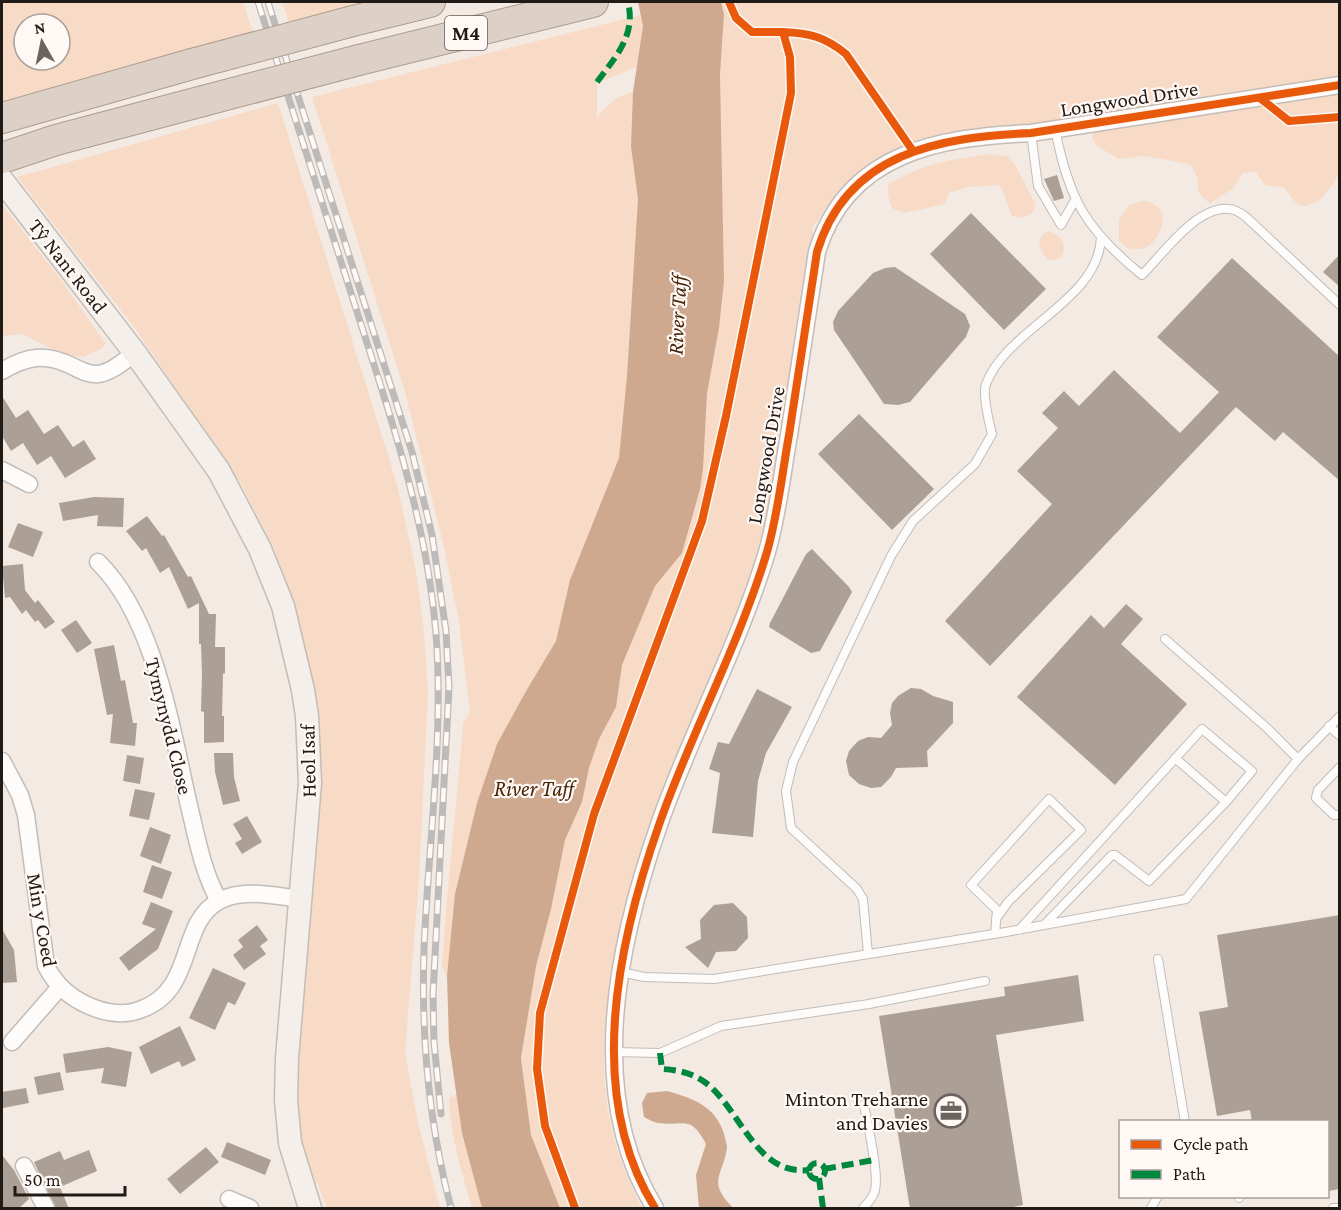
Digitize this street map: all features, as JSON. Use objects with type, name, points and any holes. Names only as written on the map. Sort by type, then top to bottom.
[{"type":"highway","name":"M4","points":[[14,115],[192,64],[430,2]]},
{"type":"highway","name":"M4","points":[[2,158],[56,140],[203,101],[583,4]]},
{"type":"main road","name":"Tŷ Nant Road","points":[[2,180],[135,353]]},
{"type":"main road","name":"Heol Isaf","points":[[135,353],[219,471],[260,549],[283,606],[303,690],[309,748],[308,826],[287,1058],[286,1100],[290,1143],[310,1209]]},
{"type":"street","name":"Longwood Drive","points":[[655,1209],[634,1168],[622,1126],[614,1084],[614,1052],[621,972],[638,898],[661,821],[750,604],[768,550],[817,252],[823,233],[836,209],[863,179],[897,158],[931,145],[1001,134],[1031,133],[1340,85]]},
{"type":"street","points":[[2,371],[20,362],[41,357],[58,360],[86,373],[98,374],[116,367],[135,353]]},
{"type":"street","points":[[2,470],[29,484]]},
{"type":"street","name":"Tymynydd Close","points":[[98,562],[107,570],[126,599],[152,654],[202,860],[219,901]]},
{"type":"street","name":"Min y Coed","points":[[2,761],[20,795],[26,815],[44,957],[51,976],[70,997],[100,1010],[121,1013],[136,1012],[150,1006],[170,989],[180,974],[202,915],[219,901]]},
{"type":"street","points":[[219,901],[241,894],[301,899]]},
{"type":"street","points":[[12,1042],[60,987]]},
{"type":"street","points":[[24,1166],[46,1209]]},
{"type":"street","points":[[229,1199],[250,1209]]},
{"type":"lane","points":[[1055,129],[1061,161],[1075,200],[1101,237],[1123,260],[1142,274],[1194,221],[1211,212],[1230,208],[1246,217],[1340,305]]},
{"type":"lane","points":[[1031,133],[1038,186],[1061,225],[1075,200]]},
{"type":"lane","points":[[868,954],[863,899],[857,889],[791,828],[786,791],[793,762],[891,556],[913,521],[975,464],[992,434],[985,385],[1002,357],[1081,285],[1101,253],[1101,237]]},
{"type":"lane","points":[[1166,639],[1267,728],[1298,759]]},
{"type":"lane","points":[[621,972],[644,976],[714,979],[1019,930],[1186,899],[1298,759],[1340,716]]},
{"type":"lane","points":[[1329,726],[1340,736]]},
{"type":"lane","points":[[1019,930],[1202,729],[1252,771],[1226,802],[1149,882],[1112,855],[1045,925]]},
{"type":"lane","points":[[1175,758],[1226,802]]},
{"type":"lane","points":[[1340,767],[1318,790],[1316,798],[1334,815],[1340,815]]},
{"type":"lane","points":[[995,934],[996,919],[997,910],[971,885],[1049,798],[1081,830],[1008,902],[996,919]]},
{"type":"lane","points":[[1158,959],[1185,1120]]},
{"type":"lane","points":[[614,1052],[660,1053],[721,1026],[869,1004],[985,981]]},
{"type":"lane","points":[[863,1209],[875,1192],[876,1184],[864,1105]]},
{"type":"lane","points":[[1332,1209],[1340,1208]]},
{"type":"shaded area","points":[[2,2],[243,2],[253,32],[2,104]]},
{"type":"shaded area","points":[[282,2],[371,2],[289,23]]},
{"type":"shaded area","points":[[721,2],[1339,2],[1339,78],[1310,84],[1298,83],[1277,92],[1238,92],[1212,100],[1177,100],[1145,108],[1078,116],[1021,128],[983,129],[933,139],[921,139],[857,174],[832,207],[827,207],[812,230],[817,239],[814,251],[806,261],[794,337],[797,348],[792,394],[802,403],[787,426],[780,429],[764,540],[760,541],[756,555],[759,560],[753,579],[747,582],[644,838],[621,926],[614,981],[610,981],[604,1041],[604,1069],[610,1123],[628,1178],[641,1206],[647,1208],[545,1208],[554,1195],[531,1135],[521,1058],[533,983],[532,971],[560,821],[574,820],[582,802],[578,792],[613,679],[702,463]]},
{"type":"shaded area","points":[[641,15],[643,26],[637,67],[597,83],[597,118],[610,103],[625,94],[639,91],[645,102],[630,444],[455,967],[447,976],[442,967],[447,906],[463,723],[470,712],[459,621],[444,547],[405,392],[312,97]]},
{"type":"shaded area","points":[[1339,90],[1339,173],[1335,182],[1319,201],[1305,206],[1297,204],[1284,188],[1265,185],[1255,171],[1243,173],[1234,187],[1210,204],[1200,194],[1193,168],[1186,163],[1141,156],[1118,159],[1097,146],[1092,138],[1093,131]]},
{"type":"shaded area","points":[[278,103],[397,484],[415,565],[424,631],[428,693],[419,879],[405,1053],[418,1122],[440,1208],[327,1208],[317,1183],[303,1175],[296,1153],[294,1022],[303,1008],[299,981],[306,965],[309,875],[290,608],[285,578],[273,546],[241,484],[134,327],[17,177]]},
{"type":"shaded area","points":[[991,154],[1007,156],[1015,165],[1036,205],[1032,213],[1023,218],[1012,216],[999,185],[968,187],[949,193],[945,204],[904,213],[892,208],[887,193],[889,184],[927,166]]},
{"type":"shaded area","points":[[1142,201],[1154,204],[1160,209],[1163,217],[1162,225],[1154,241],[1147,246],[1139,249],[1127,248],[1119,240],[1119,220],[1129,205]]},
{"type":"shaded area","points":[[2,204],[61,280],[106,344],[101,349],[83,357],[64,355],[22,334],[2,336]]},
{"type":"shaded area","points":[[1049,231],[1060,237],[1064,247],[1062,256],[1056,260],[1048,260],[1039,244],[1041,237]]},
{"type":"shaded area","points":[[462,1092],[498,1208],[472,1208],[457,1154],[450,1112],[449,1098]]},
{"type":"water","name":"River Taff","points":[[638,2],[721,2],[724,14],[720,74],[724,281],[719,328],[707,393],[703,469],[700,489],[682,553],[655,586],[622,665],[616,707],[599,739],[589,768],[582,802],[565,840],[551,909],[536,966],[521,1058],[531,1135],[560,1208],[482,1208],[462,1133],[449,1043],[447,976],[455,894],[477,803],[497,744],[556,641],[570,580],[619,458],[627,376],[638,199],[631,146],[633,92],[643,26]]},
{"type":"water","points":[[667,1091],[694,1100],[709,1110],[720,1124],[727,1148],[718,1185],[733,1208],[699,1208],[696,1175],[706,1144],[695,1128],[685,1123],[658,1123],[644,1117],[642,1103],[647,1093]]},
{"type":"building","points":[[1057,175],[1064,198],[1054,201],[1044,179]]},
{"type":"building","points":[[971,213],[1046,289],[1004,330],[930,254]]},
{"type":"building","points":[[1340,254],[1340,287],[1323,272]]},
{"type":"building","points":[[1232,258],[1340,357],[1340,481],[1283,432],[1275,441],[1236,407],[990,666],[945,621],[1052,504],[1017,471],[1058,428],[1042,413],[1064,391],[1079,406],[1114,370],[1180,433],[1219,392],[1157,337]]},
{"type":"building","points":[[895,267],[965,314],[970,326],[966,337],[910,402],[898,405],[884,404],[834,330],[833,322],[838,311],[873,273]]},
{"type":"building","points":[[2,396],[16,418],[28,410],[44,434],[58,425],[73,447],[84,440],[96,459],[65,478],[51,456],[37,465],[23,443],[11,451],[2,436]]},
{"type":"building","points":[[859,414],[934,489],[892,530],[818,454]]},
{"type":"building","points":[[94,497],[124,498],[123,527],[97,526],[98,515],[63,521],[59,503]]},
{"type":"building","points":[[147,516],[162,536],[164,535],[188,577],[191,576],[209,614],[216,614],[215,647],[225,647],[222,716],[224,716],[224,742],[204,743],[204,712],[201,711],[199,603],[188,609],[169,567],[160,573],[146,548],[142,551],[126,531]]},
{"type":"building","points":[[18,523],[43,532],[33,557],[8,547]]},
{"type":"building","points":[[812,549],[852,592],[820,651],[811,653],[769,627],[806,554]]},
{"type":"building","points":[[23,564],[25,590],[35,603],[38,600],[55,622],[45,629],[38,620],[35,622],[26,610],[22,614],[10,597],[5,598],[2,566]]},
{"type":"building","points":[[1126,604],[1143,619],[1121,644],[1187,704],[1115,785],[1017,697],[1091,615],[1104,628]]},
{"type":"building","points":[[76,620],[92,643],[77,653],[61,630]]},
{"type":"building","points":[[114,645],[121,681],[125,680],[133,723],[137,723],[135,746],[110,743],[113,714],[107,715],[94,649]]},
{"type":"building","points":[[911,688],[921,689],[933,696],[953,702],[953,723],[927,751],[928,767],[896,768],[881,787],[871,788],[859,784],[849,775],[846,761],[849,751],[858,741],[868,737],[881,738],[892,725],[890,713],[892,703]]},
{"type":"building","points":[[757,689],[792,707],[766,753],[758,781],[753,837],[712,833],[720,773],[709,769],[718,742],[729,744]]},
{"type":"building","points":[[214,753],[233,753],[234,777],[240,801],[223,805],[215,772]]},
{"type":"building","points":[[127,755],[144,758],[140,784],[123,781]]},
{"type":"building","points":[[135,789],[155,793],[149,820],[129,816]]},
{"type":"building","points":[[247,816],[262,842],[242,854],[235,843],[242,839],[233,824]]},
{"type":"building","points":[[150,827],[171,835],[161,864],[140,856]]},
{"type":"building","points":[[152,865],[172,872],[162,899],[143,892]]},
{"type":"building","points":[[151,902],[173,911],[158,949],[129,971],[119,958],[156,929],[142,924]]},
{"type":"building","points":[[733,903],[747,917],[748,938],[736,951],[716,952],[708,968],[685,947],[701,939],[700,920],[714,905]]},
{"type":"building","points":[[1340,915],[1340,1189],[1329,1191],[1329,1120],[1252,1120],[1250,1110],[1217,1116],[1199,1012],[1228,1007],[1217,935]]},
{"type":"building","points":[[257,925],[268,940],[260,946],[266,954],[244,970],[233,955],[243,947],[238,940]]},
{"type":"building","points":[[2,929],[14,950],[17,982],[2,983]]},
{"type":"building","points":[[213,968],[246,983],[235,1005],[228,1002],[215,1030],[189,1018]]},
{"type":"building","name":"Minton Treharne and Davies","points":[[1078,975],[1084,1021],[996,1035],[1023,1205],[1004,1209],[910,1209],[879,1016],[1005,996],[1004,987]]},
{"type":"building","points":[[180,1026],[196,1060],[182,1067],[179,1061],[151,1074],[139,1047]]},
{"type":"building","points":[[108,1047],[132,1052],[126,1087],[101,1083],[104,1068],[66,1073],[63,1054]]},
{"type":"building","points":[[60,1072],[64,1090],[38,1095],[34,1077]]},
{"type":"building","points":[[26,1088],[29,1103],[3,1108],[2,1092]]},
{"type":"building","points":[[227,1142],[271,1160],[265,1175],[221,1157]]},
{"type":"building","points":[[206,1147],[219,1162],[180,1194],[167,1179]]},
{"type":"building","points":[[89,1150],[97,1171],[60,1187],[69,1209],[56,1209],[34,1162],[60,1151],[64,1160]]},
{"type":"building","points":[[2,1155],[14,1170],[29,1199],[18,1209],[2,1209]]},
{"type":"railway","points":[[258,2],[395,433],[425,553],[436,634],[438,673],[437,752],[424,950],[425,1048],[437,1144],[451,1208]]},
{"type":"railway","points":[[268,2],[412,452],[432,535],[446,631],[449,687],[433,995],[434,1042],[441,1114]]},
{"type":"marked path","points":[[597,82],[623,45],[627,35],[630,14],[628,2]]},
{"type":"marked path","points":[[660,1053],[662,1069],[685,1073],[706,1083],[762,1152],[775,1163],[791,1169],[809,1170]]},
{"type":"marked path","points":[[824,1169],[874,1160]]},
{"type":"marked path","points":[[817,1163],[825,1171],[817,1179],[809,1171],[817,1163]]},
{"type":"marked path","points":[[819,1178],[823,1208]]},
{"type":"cycle path","points":[[575,1208],[545,1126],[537,1069],[540,1013],[594,814],[702,521],[726,416],[791,93],[790,57],[783,32],[752,32],[736,18],[729,2]]},
{"type":"cycle path","points":[[783,32],[817,37],[846,54],[913,151]]},
{"type":"cycle path","points":[[655,1208],[633,1164],[620,1116],[614,1067],[615,1017],[621,966],[632,916],[660,822],[686,754],[743,621],[767,552],[780,494],[817,252],[831,218],[850,192],[874,171],[901,156],[932,146],[964,139],[1031,133],[1340,85]]},
{"type":"cycle path","points":[[1260,98],[1289,121],[1340,117]]},
{"type":"place","name":"Minton Treharne and Davies","points":[[951,1111]]}]
